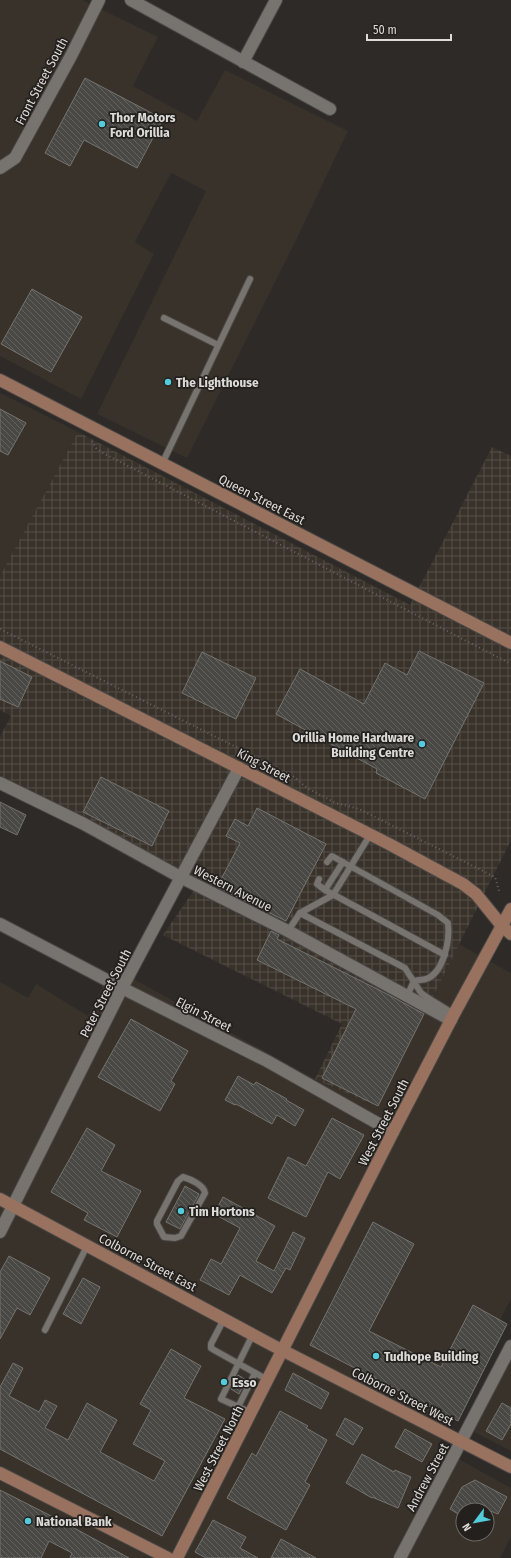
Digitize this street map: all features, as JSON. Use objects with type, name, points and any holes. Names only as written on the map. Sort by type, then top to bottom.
[{"type":"street","name":"Front Street South","points":[[0,168],[15,158],[71,56],[99,0]]},
{"type":"street","points":[[131,0],[330,110]]},
{"type":"street","points":[[243,62],[276,0]]},
{"type":"street","name":"Queen Street East","points":[[0,380],[511,644]]},
{"type":"street","name":"King Street","points":[[0,647],[370,835],[463,884],[476,894],[507,930]]},
{"type":"street","name":"Peter Street South","points":[[0,1232],[122,988],[182,878],[239,768]]},
{"type":"street","name":"Western Avenue","points":[[0,783],[84,824],[182,878],[288,931],[407,996],[453,1017]]},
{"type":"street","name":"West Street South","points":[[283,1350],[453,1017],[507,930],[511,909]]},
{"type":"street","name":"Elgin Street","points":[[0,924],[122,988],[267,1061],[393,1132]]},
{"type":"street","name":"Colborne Street East","points":[[0,1199],[283,1350]]},
{"type":"street","name":"Andrew Street","points":[[400,1558],[511,1346]]},
{"type":"street","name":"West Street North","points":[[177,1558],[283,1350]]},
{"type":"street","name":"Colborne Street West","points":[[283,1350],[511,1467]]},
{"type":"street","points":[[0,1473],[168,1558]]},
{"type":"lane","points":[[162,464],[250,279]]},
{"type":"lane","points":[[164,318],[218,345]]},
{"type":"lane","points":[[288,931],[300,913],[333,895],[370,835]]},
{"type":"lane","points":[[327,862],[332,856],[352,866],[438,915],[448,923],[449,933],[445,955],[438,969],[428,979],[414,981]]},
{"type":"lane","points":[[325,890],[343,862]]},
{"type":"lane","points":[[319,879],[317,884],[333,895],[445,955]]},
{"type":"lane","points":[[300,913],[405,968],[421,993],[453,1017]]},
{"type":"lane","points":[[407,996],[414,981]]},
{"type":"lane","points":[[185,1177],[203,1188],[205,1193],[181,1236],[175,1238],[164,1237],[157,1224],[157,1221],[178,1181],[180,1178],[185,1177]]},
{"type":"lane","points":[[45,1330],[87,1246]]},
{"type":"lane","points":[[224,1319],[211,1344],[212,1348],[268,1380]]},
{"type":"lane","points":[[252,1413],[221,1399],[253,1334]]},
{"type":"lane","points":[[238,1407],[255,1373]]},
{"type":"path","points":[[86,425],[91,440],[96,448],[103,453],[511,664]]},
{"type":"path","points":[[0,629],[242,750],[294,777],[307,788],[336,803],[359,809],[495,878],[499,891]]},
{"type":"shaded area","points":[[0,0],[82,0],[158,37],[133,86],[197,121],[225,70],[348,131],[297,238],[187,458],[97,414],[206,191],[171,173],[135,242],[154,254],[81,399],[0,356]]},
{"type":"shaded area","points":[[0,393],[78,432],[0,576]]},
{"type":"shaded area","points":[[78,432],[410,605],[492,447],[511,456],[511,840],[378,1107],[315,1079],[342,1024],[163,935],[199,883],[0,783],[0,737],[11,716],[0,710],[0,576]]},
{"type":"shaded area","points":[[459,944],[511,973],[511,1298],[437,1447],[511,1488],[511,1537],[500,1558],[0,1558],[0,982],[28,998],[36,984],[88,1016],[112,967],[315,1079],[378,1107]]},
{"type":"shaded area","points":[[511,1353],[511,1451],[472,1431]]},
{"type":"building","points":[[85,78],[163,119],[137,168],[84,140],[70,166],[45,153]]},
{"type":"building","points":[[32,289],[82,317],[51,372],[1,344]]},
{"type":"building","points":[[0,409],[26,423],[8,455],[0,451]]},
{"type":"building","points":[[419,651],[484,683],[425,799],[376,773],[377,769],[276,714],[300,669],[364,704],[385,663],[407,675]]},
{"type":"building","points":[[202,652],[256,678],[236,719],[182,693]]},
{"type":"building","points":[[0,661],[32,677],[18,707],[0,699]]},
{"type":"building","points":[[101,777],[169,811],[152,846],[83,812]]},
{"type":"building","points":[[0,802],[26,815],[17,835],[0,827]]},
{"type":"building","points":[[257,808],[326,844],[286,921],[217,887],[240,843],[226,836],[235,819],[248,826]]},
{"type":"building","points":[[271,931],[279,935],[277,939],[424,1014],[378,1106],[322,1078],[356,1009],[257,960]]},
{"type":"building","points":[[131,1019],[188,1051],[171,1081],[175,1084],[160,1111],[98,1077]]},
{"type":"building","points":[[238,1076],[254,1085],[256,1082],[304,1110],[295,1126],[277,1115],[272,1124],[236,1104],[235,1105],[225,1100]]},
{"type":"building","points":[[332,1118],[364,1135],[340,1179],[328,1172],[306,1217],[268,1198],[288,1157],[306,1166]]},
{"type":"building","points":[[87,1128],[115,1145],[101,1171],[141,1191],[117,1237],[84,1220],[88,1213],[51,1192]]},
{"type":"building","points":[[185,1186],[199,1194],[180,1229],[166,1222]]},
{"type":"building","points":[[223,1197],[275,1226],[256,1261],[274,1271],[293,1232],[305,1238],[290,1270],[286,1268],[272,1293],[240,1275],[229,1295],[200,1280],[211,1259],[221,1264],[240,1228],[214,1214]]},
{"type":"building","name":"Tudhope Building","points":[[373,1222],[414,1244],[369,1331],[441,1367],[473,1305],[507,1324],[458,1421],[310,1345]]},
{"type":"building","points":[[9,1256],[50,1278],[30,1315],[17,1308],[0,1339],[0,1272]]},
{"type":"building","points":[[83,1278],[100,1287],[81,1324],[63,1314]]},
{"type":"building","points":[[171,1349],[201,1366],[184,1398],[225,1419],[162,1536],[0,1449],[0,1387],[13,1363],[23,1368],[9,1396],[39,1412],[45,1400],[57,1406],[45,1428],[68,1440],[87,1403],[117,1420],[100,1452],[154,1481],[165,1461],[133,1444],[151,1410],[140,1404]]},
{"type":"building","points":[[293,1373],[329,1393],[321,1409],[285,1390]]},
{"type":"building","points":[[238,1375],[246,1380],[239,1394],[231,1389]]},
{"type":"building","points":[[502,1403],[511,1408],[511,1424],[502,1440],[486,1431]]},
{"type":"building","points":[[280,1411],[308,1426],[306,1428],[327,1440],[305,1482],[310,1485],[286,1530],[227,1498],[252,1453],[256,1456]]},
{"type":"building","points":[[345,1418],[363,1428],[353,1445],[336,1435]]},
{"type":"building","points":[[405,1429],[432,1444],[422,1462],[395,1447]]},
{"type":"building","points":[[362,1454],[394,1472],[395,1470],[411,1477],[398,1508],[372,1498],[346,1483]]},
{"type":"building","points":[[475,1480],[507,1497],[498,1514],[495,1513],[495,1502],[455,1502],[455,1512],[450,1509],[462,1487]]},
{"type":"building","points":[[0,1490],[129,1558],[70,1558],[72,1553],[49,1541],[41,1558],[0,1558]]},
{"type":"building","points":[[213,1520],[246,1537],[240,1548],[258,1558],[206,1558],[195,1552]]},
{"type":"building","points":[[281,1539],[316,1558],[271,1558]]},
{"type":"place","name":"Thor Motors Ford Orillia","points":[[102,124]]},
{"type":"place","name":"The Lighthouse","points":[[168,382]]},
{"type":"place","name":"Orillia Home Hardware Building Centre","points":[[422,744]]},
{"type":"place","name":"Tim Hortons","points":[[181,1211]]},
{"type":"place","name":"Tudhope Building","points":[[376,1356]]},
{"type":"place","name":"Esso","points":[[224,1382]]},
{"type":"place","name":"National Bank","points":[[28,1521]]}]
